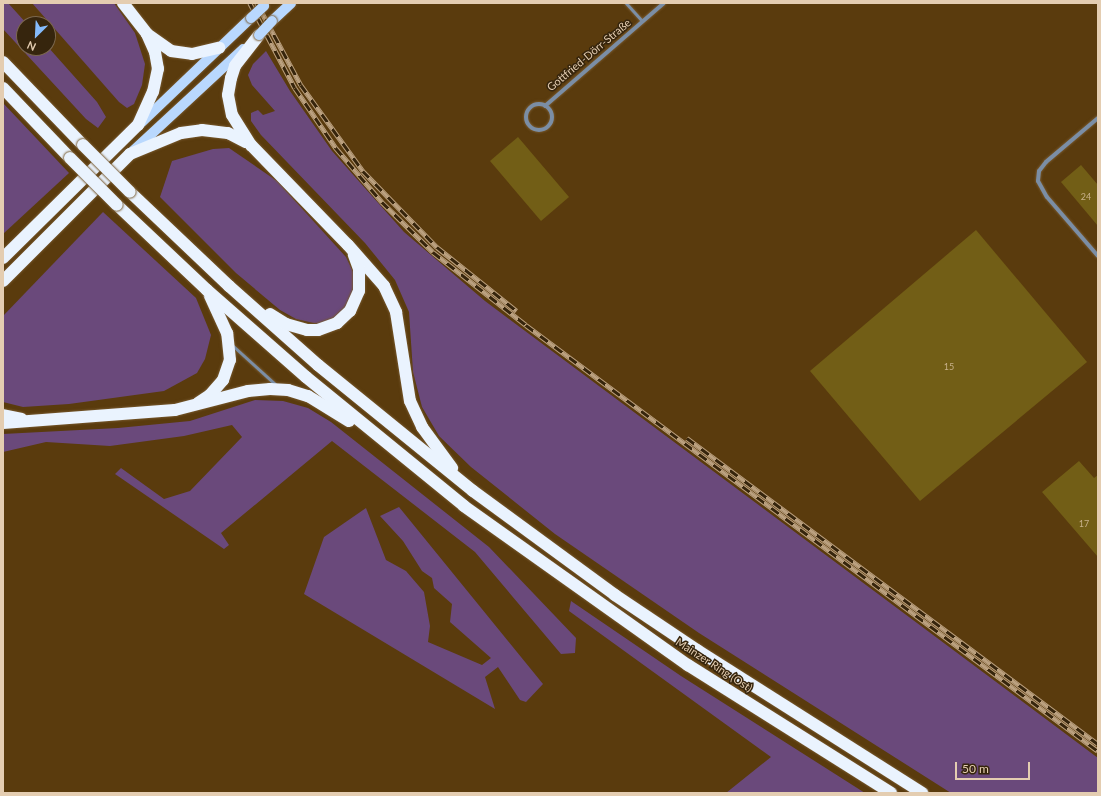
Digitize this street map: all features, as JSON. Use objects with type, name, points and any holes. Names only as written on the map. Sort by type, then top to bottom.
[{"type":"highway","points":[[123,3],[147,34],[162,47],[181,54],[219,48]]},
{"type":"highway","points":[[3,258],[138,125],[153,92],[157,74],[155,52],[147,34]]},
{"type":"highway","points":[[259,35],[236,66],[228,95],[232,115],[250,145],[375,274],[391,299],[399,326],[406,386],[422,427],[451,467],[474,491]]},
{"type":"highway","points":[[3,62],[130,192],[229,286],[324,370],[474,491]]},
{"type":"highway","points":[[5,91],[70,158],[207,290],[389,446]]},
{"type":"highway","points":[[3,281],[130,154],[181,133],[202,130],[228,133],[250,145]]},
{"type":"highway","points":[[3,246],[20,240]]},
{"type":"highway","points":[[229,286],[286,324],[307,330],[328,327],[337,323],[350,311],[359,291],[359,269],[348,245]]},
{"type":"highway","points":[[190,407],[210,395],[223,380],[230,360],[230,343],[223,321],[207,290]]},
{"type":"highway","points":[[3,424],[45,422],[190,407],[258,389],[281,389],[316,400],[389,446]]},
{"type":"highway","points":[[3,414],[45,422]]},
{"type":"highway","name":"Mainzer Ring (Ost)","points":[[389,446],[527,552],[688,665],[890,793]]},
{"type":"highway","name":"Mainzer Ring (Ost)","points":[[474,491],[603,586],[698,650],[922,793]]},
{"type":"main road","points":[[130,154],[259,35],[291,3]]},
{"type":"main road","points":[[138,125],[265,4]]},
{"type":"street","name":"Gottfried-Dörr-Straße","points":[[545,106],[551,117],[548,125],[541,129],[533,128],[527,122],[528,110],[534,105],[545,106],[664,3]]},
{"type":"street","points":[[1098,118],[1046,162],[1039,171],[1038,181],[1047,196],[1098,256]]},
{"type":"lane","points":[[626,3],[642,21]]},
{"type":"lane","points":[[230,343],[281,389]]},
{"type":"shaded area","points":[[3,3],[8,3],[20,16],[16,16],[16,43],[3,29]]},
{"type":"shaded area","points":[[32,3],[114,3],[135,33],[145,64],[142,85],[134,104],[127,108],[119,102],[56,30],[56,16],[43,16]]},
{"type":"shaded area","points":[[266,51],[290,91],[332,151],[404,232],[485,301],[1098,758],[1098,793],[951,793],[699,633],[555,534],[471,467],[439,436],[422,407],[413,372],[409,312],[395,280],[365,243],[261,135],[251,121],[251,113],[258,110],[263,115],[275,111],[252,85],[248,75],[253,64]]},
{"type":"shaded area","points":[[28,56],[56,56],[97,102],[106,117],[98,128],[86,119]]},
{"type":"shaded area","points":[[3,103],[69,173],[3,234]]},
{"type":"shaded area","points":[[229,148],[277,181],[346,257],[355,276],[356,291],[341,315],[318,324],[296,319],[280,310],[236,273],[160,197],[172,161],[213,149]]},
{"type":"shaded area","points":[[103,212],[196,298],[211,335],[205,359],[197,373],[164,391],[69,404],[23,407],[3,402],[3,316]]},
{"type":"shaded area","points":[[255,400],[283,401],[308,408],[331,422],[489,547],[576,638],[575,653],[561,654],[475,552],[332,441],[221,533],[229,545],[224,549],[115,474],[121,468],[164,499],[190,491],[242,437],[232,425],[184,436],[110,446],[46,442],[3,452],[3,434],[118,428],[190,421]]},
{"type":"shaded area","points":[[399,507],[543,684],[526,702],[520,700],[498,667],[485,677],[495,709],[304,594],[324,537],[366,508],[386,560],[406,571],[424,592],[430,626],[428,642],[482,665],[491,658],[450,622],[452,604],[434,588],[432,578],[422,571],[403,541],[380,516]]},
{"type":"shaded area","points":[[571,601],[681,676],[865,793],[726,793],[771,757],[569,611]]},
{"type":"building","points":[[518,137],[569,197],[541,221],[490,161]]},
{"type":"building","points":[[1081,165],[1098,185],[1098,226],[1061,182]]},
{"type":"building","points":[[976,230],[1087,362],[920,501],[810,371]]},
{"type":"building","points":[[1079,461],[1094,478],[1098,475],[1098,557],[1042,492]]},
{"type":"railway","points":[[250,3],[295,88],[336,148],[382,202],[433,252],[526,325],[1098,751]]},
{"type":"railway","points":[[257,3],[301,85],[363,171],[437,247],[517,311]]},
{"type":"railway","points":[[687,438],[1098,744]]}]
